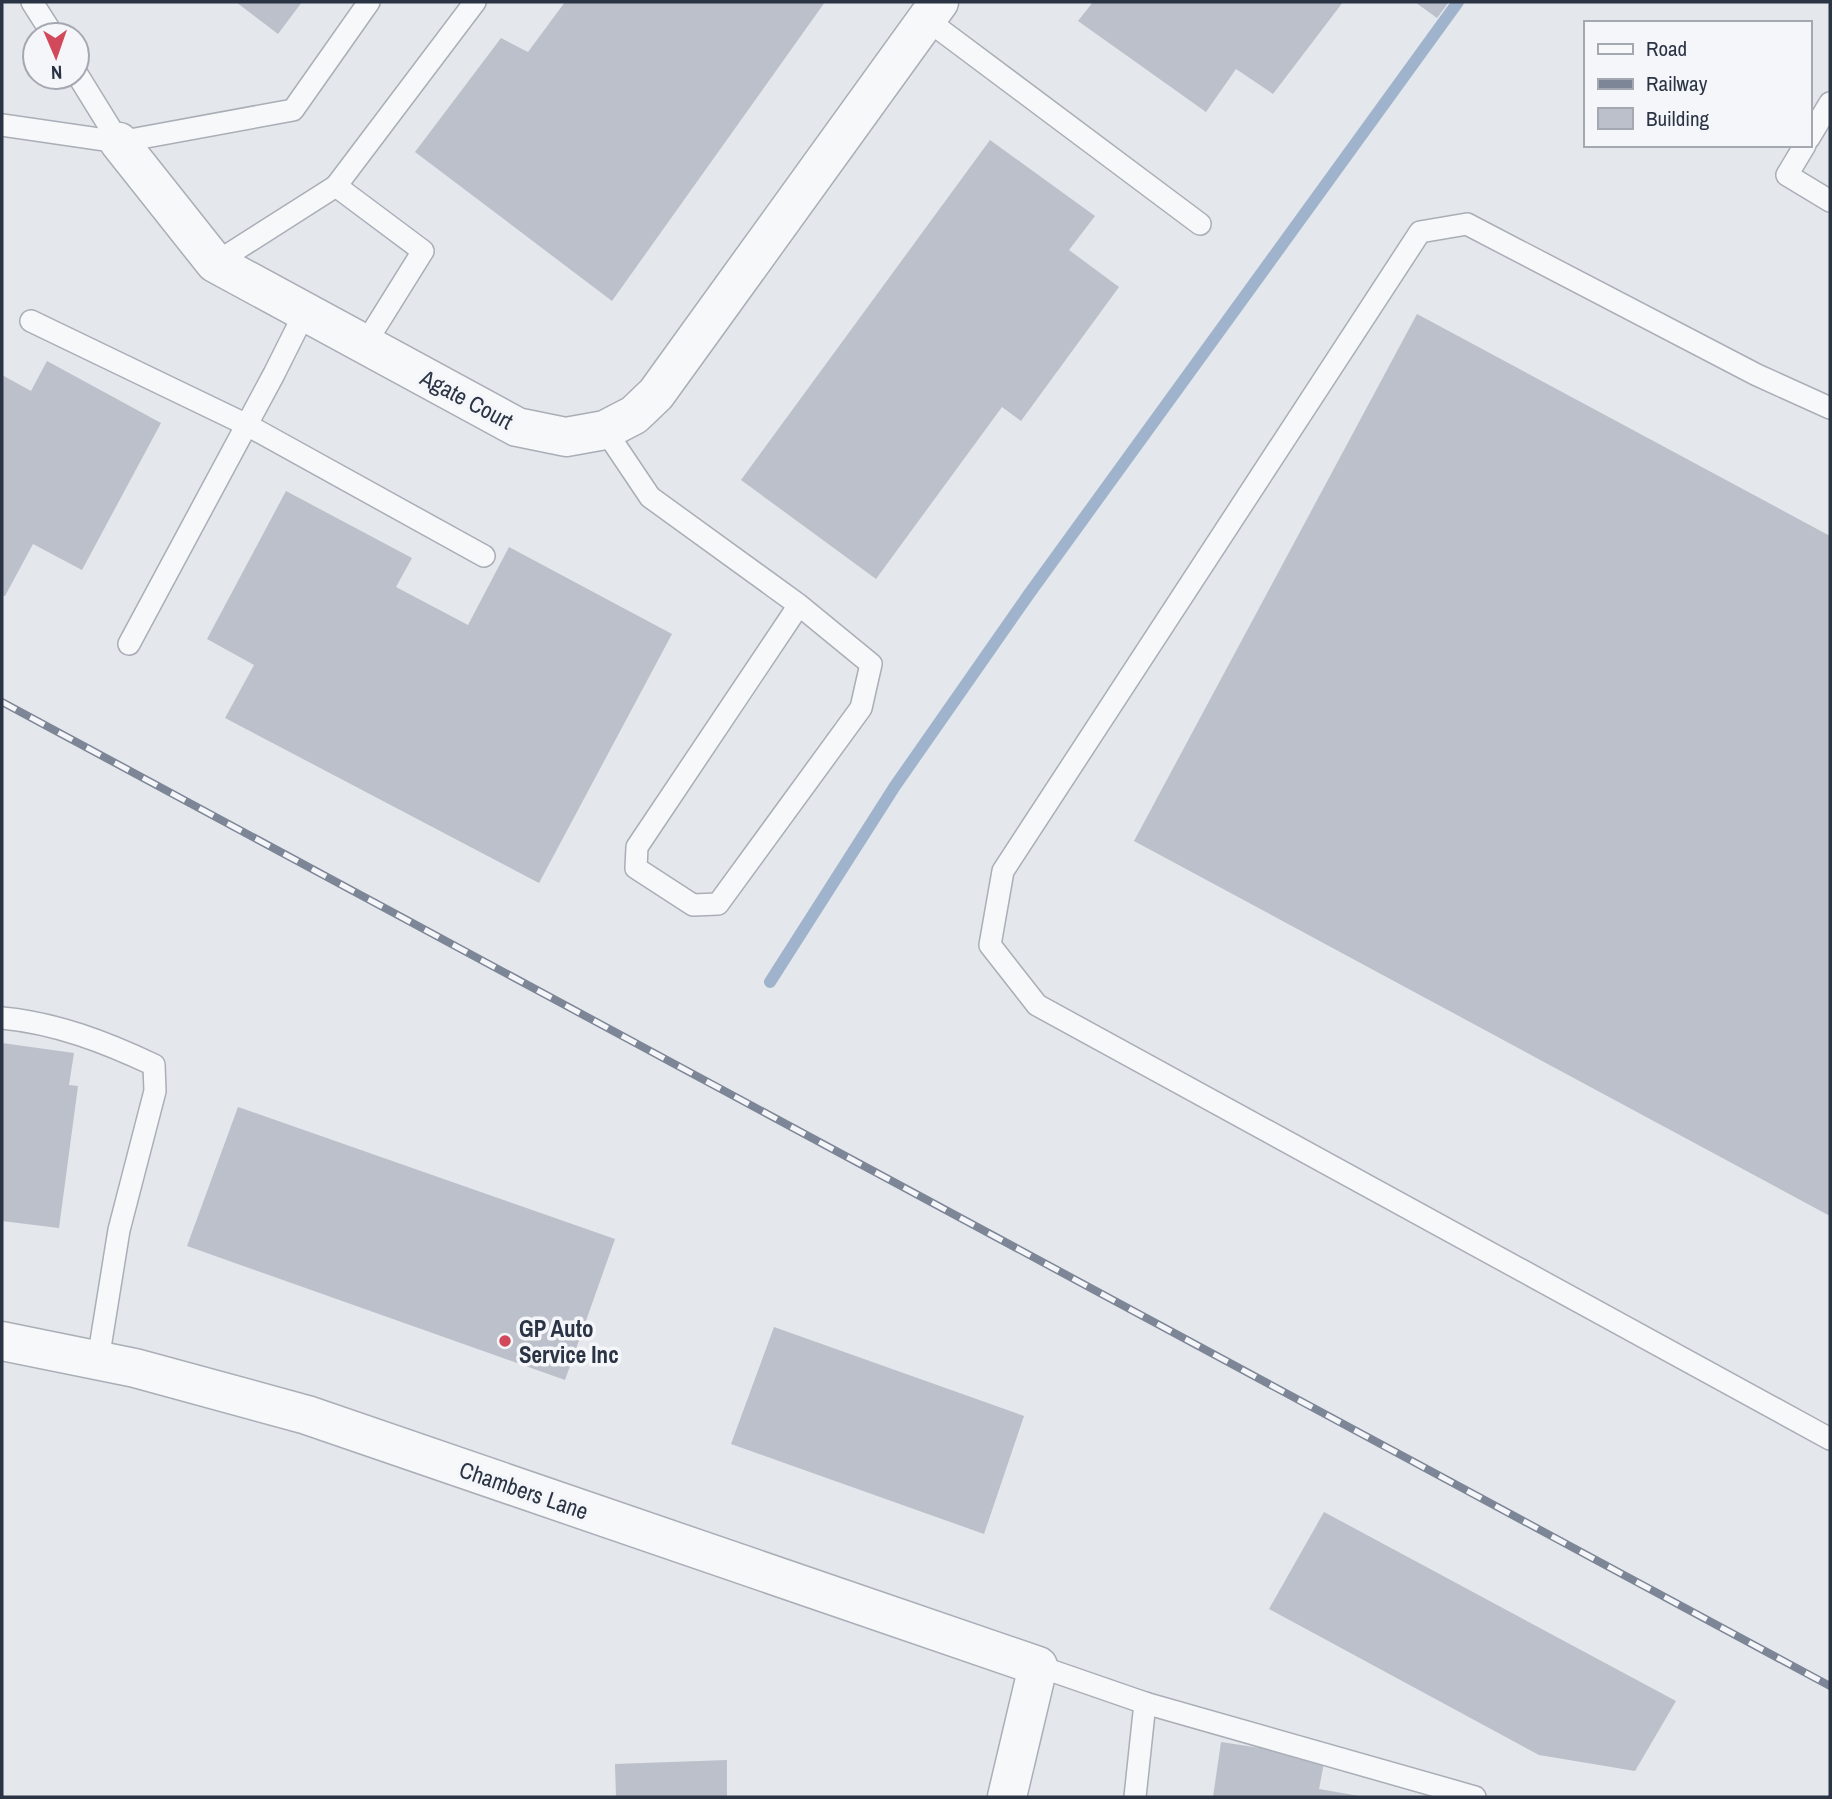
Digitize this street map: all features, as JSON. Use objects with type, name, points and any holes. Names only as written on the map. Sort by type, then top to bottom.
[{"type":"street","name":"Agate Court","points":[[119,142],[215,263],[517,427],[566,437],[605,430],[634,415],[656,394],[933,10]]},
{"type":"street","name":"Chambers Lane","points":[[2,1341],[135,1368],[307,1415],[1038,1666]]},
{"type":"street","points":[[1007,1797],[1038,1666]]},
{"type":"lane","points":[[32,2],[44,21]]},
{"type":"lane","points":[[2,125],[119,142],[293,110],[369,2]]},
{"type":"lane","points":[[215,263],[336,186],[475,2]]},
{"type":"lane","points":[[933,10],[1200,223]]},
{"type":"lane","points":[[88,91],[119,142]]},
{"type":"lane","points":[[1811,135],[1830,103]]},
{"type":"lane","points":[[1804,147],[1787,175],[1830,201]]},
{"type":"lane","points":[[336,186],[423,251],[365,344]]},
{"type":"lane","points":[[1830,408],[1757,375],[1467,224],[1420,232],[1003,871],[990,945],[1037,1005],[1830,1439]]},
{"type":"lane","points":[[129,644],[305,312]]},
{"type":"lane","points":[[32,320],[247,425],[484,556]]},
{"type":"lane","points":[[605,430],[650,497],[799,605],[872,664],[861,708],[718,904],[693,905],[636,868],[637,848],[799,605]]},
{"type":"lane","points":[[2,1018],[37,1021],[112,1046],[154,1065],[155,1091],[119,1230],[97,1360]]},
{"type":"lane","points":[[1038,1666],[1145,1703],[1475,1797]]},
{"type":"lane","points":[[1135,1797],[1145,1703]]},
{"type":"building","points":[[236,2],[302,2],[278,34]]},
{"type":"building","points":[[565,2],[825,2],[612,301],[415,152],[501,38],[528,52]]},
{"type":"building","points":[[1093,2],[1343,2],[1273,94],[1236,69],[1206,112],[1078,21]]},
{"type":"building","points":[[1415,2],[1449,2],[1437,18]]},
{"type":"building","points":[[990,140],[1095,216],[1069,250],[1119,287],[1021,421],[1002,407],[876,579],[741,480]]},
{"type":"building","points":[[1417,314],[1830,536],[1830,1216],[1134,841]]},
{"type":"building","points":[[47,361],[161,423],[82,570],[33,544],[5,596],[2,595],[2,375],[31,391]]},
{"type":"building","points":[[286,491],[412,558],[396,587],[468,625],[509,547],[672,634],[539,883],[225,718],[254,665],[207,639]]},
{"type":"building","points":[[2,1043],[74,1053],[69,1085],[78,1086],[59,1228],[2,1221]]},
{"type":"building","points":[[238,1107],[615,1239],[565,1380],[187,1246]]},
{"type":"building","points":[[774,1327],[1024,1416],[984,1534],[731,1444]]},
{"type":"building","points":[[1324,1512],[1676,1701],[1635,1771],[1539,1755],[1269,1609]]},
{"type":"building","points":[[1221,1742],[1325,1758],[1319,1789],[1365,1797],[1213,1797]]},
{"type":"building","points":[[727,1760],[727,1797],[616,1797],[615,1764]]},
{"type":"waterway","points":[[770,982],[895,786],[1029,594],[1458,2]]},
{"type":"railway","points":[[2,702],[1830,1686]]},
{"type":"place","name":"GP Auto Service Inc","points":[[505,1341]]}]
